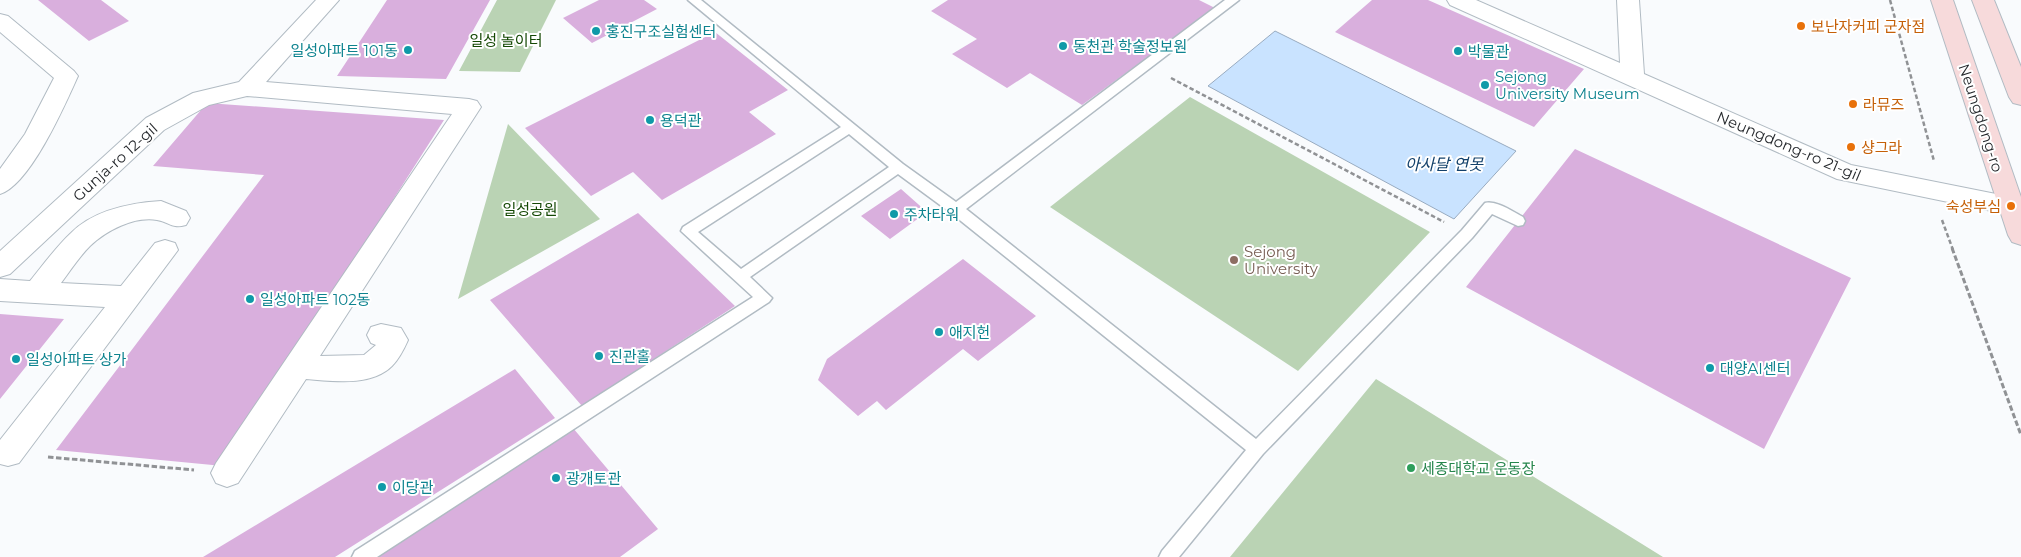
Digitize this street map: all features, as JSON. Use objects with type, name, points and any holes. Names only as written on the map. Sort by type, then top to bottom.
[{"type":"main road","name":"Neungdong-ro","points":[[1942,0],[2021,235]]},
{"type":"main road","points":[[1983,0],[2021,97]]},
{"type":"street","points":[[247,88],[328,0]]},
{"type":"street","name":"Neungdong-ro 21-gil","points":[[1458,0],[1846,173],[2011,206]]},
{"type":"street","points":[[1628,0],[1633,79]]},
{"type":"street","points":[[0,21],[66,76],[49,113],[12,173],[0,185]]},
{"type":"street","name":"Gunja-ro 12-gil","points":[[0,267],[155,124],[201,99],[247,88],[469,107],[298,366]]},
{"type":"street","points":[[37,292],[81,239],[109,220],[138,212],[162,210],[177,218]]},
{"type":"street","points":[[8,453],[165,250]]},
{"type":"street","points":[[0,290],[128,296]]},
{"type":"street","points":[[227,473],[298,366],[333,369],[371,366],[386,355],[394,340],[391,336],[381,335]]},
{"type":"lane","points":[[694,0],[849,128],[898,167],[956,209],[1258,449]]},
{"type":"lane","points":[[956,209],[1232,0]]},
{"type":"lane","points":[[361,557],[764,298],[688,231],[849,128]]},
{"type":"lane","points":[[740,277],[898,167]]},
{"type":"lane","points":[[1168,557],[1258,449],[1467,234],[1490,207],[1518,221]]},
{"type":"path","points":[[1148,65],[1467,234]]},
{"type":"path","points":[[8,453],[227,473]]},
{"type":"green space","name":"일성 놀이터","points":[[497,0],[556,0],[520,72],[459,71]]},
{"type":"green space","points":[[1190,97],[1430,232],[1298,371],[1050,207]]},
{"type":"green space","name":"일성공원","points":[[508,124],[600,219],[458,299]]},
{"type":"green space","name":"세종대학교 운동장","points":[[1376,379],[1663,557],[1230,557]]},
{"type":"water","name":"아사달 연못","points":[[1275,31],[1516,151],[1454,219],[1208,86]]},
{"type":"building","points":[[38,0],[101,0],[129,21],[89,41]]},
{"type":"building","name":"일성아파트 101동","points":[[387,0],[490,0],[446,79],[337,76]]},
{"type":"building","name":"홍진구조실험센터","points":[[599,0],[644,0],[657,9],[592,43],[563,18]]},
{"type":"building","name":"동천관 학술정보원","points":[[948,0],[1199,0],[1215,8],[1082,105],[1030,73],[1007,88],[952,54],[977,39],[931,11]]},
{"type":"building","name":"박물관","points":[[1372,0],[1428,0],[1584,69],[1534,127],[1335,32]]},
{"type":"building","name":"용덕관","points":[[715,32],[788,90],[749,112],[776,134],[662,200],[633,172],[591,196],[525,128]]},
{"type":"building","name":"일성아파트 102동","points":[[207,103],[444,120],[223,466],[56,450],[264,175],[153,166]]},
{"type":"building","name":"대양AI센터","points":[[1575,149],[1851,278],[1764,449],[1466,287]]},
{"type":"building","name":"주차타워","points":[[901,189],[927,212],[890,239],[861,216]]},
{"type":"building","name":"진관홀","points":[[638,213],[735,306],[582,406],[490,300]]},
{"type":"building","name":"애지헌","points":[[963,259],[1036,316],[978,361],[963,349],[886,410],[877,401],[858,416],[818,380],[827,359]]},
{"type":"building","name":"일성아파트 상가","points":[[0,314],[64,319],[0,399]]},
{"type":"building","name":"이당관","points":[[515,369],[555,418],[335,557],[203,557]]},
{"type":"building","name":"광개토관","points":[[573,428],[658,529],[620,557],[378,557]]},
{"type":"place","name":"보난자커피 군자점","points":[[1801,26]]},
{"type":"place","name":"홍진구조실험센터","points":[[596,31]]},
{"type":"place","name":"동천관 학술정보원","points":[[1063,46]]},
{"type":"place","name":"일성아파트 101동","points":[[408,50]]},
{"type":"place","name":"박물관","points":[[1458,51]]},
{"type":"place","name":"Sejong University Museum","points":[[1485,85]]},
{"type":"place","name":"라뮤즈","points":[[1853,104]]},
{"type":"place","name":"용덕관","points":[[650,120]]},
{"type":"place","name":"샹그라","points":[[1851,147]]},
{"type":"place","name":"숙성부심","points":[[2011,206]]},
{"type":"place","name":"주차타워","points":[[894,214]]},
{"type":"place","name":"Sejong University","points":[[1234,260]]},
{"type":"place","name":"일성아파트 102동","points":[[250,299]]},
{"type":"place","name":"애지헌","points":[[939,332]]},
{"type":"place","name":"진관홀","points":[[599,356]]},
{"type":"place","name":"일성아파트 상가","points":[[16,359]]},
{"type":"place","name":"대양AI센터","points":[[1710,368]]},
{"type":"place","name":"세종대학교 운동장","points":[[1411,468]]},
{"type":"place","name":"광개토관","points":[[556,478]]},
{"type":"place","name":"이당관","points":[[382,487]]}]
